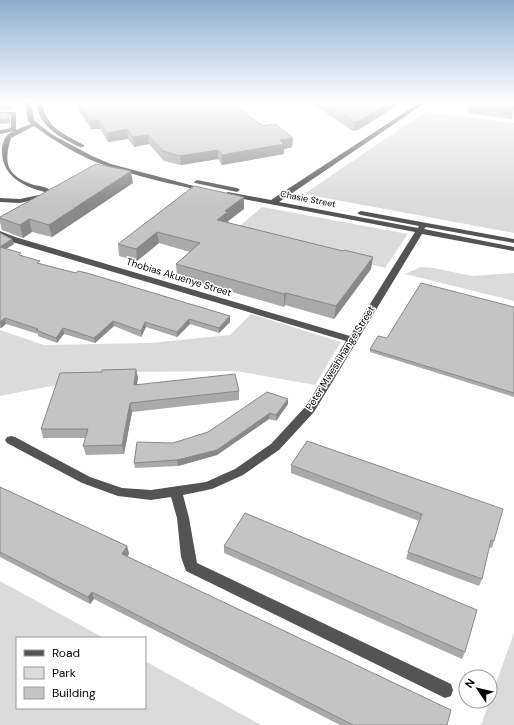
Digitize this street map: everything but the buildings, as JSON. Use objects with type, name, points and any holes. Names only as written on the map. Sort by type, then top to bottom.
[{"type":"street","points":[[8,137],[3,153],[6,170],[19,182],[51,190],[20,209]]},
{"type":"street","points":[[6,143],[14,137]]},
{"type":"street","name":"Chasie Street","points":[[53,137],[100,162],[194,188],[275,200],[422,228],[514,249]]},
{"type":"street","name":"Chasie Street","points":[[63,137],[100,162]]},
{"type":"street","points":[[275,200],[371,137]]},
{"type":"street","points":[[0,200],[20,201],[39,197]]},
{"type":"street","name":"Chasie Street","points":[[422,228],[514,241]]},
{"type":"street","name":"Peter Mweshihange Street","points":[[11,440],[86,480],[122,493],[151,495],[176,492],[208,486],[239,472],[275,447],[310,409],[422,228]]},
{"type":"street","name":"Thobias Akuenye Street","points":[[0,233],[12,238],[352,340]]},
{"type":"street","points":[[176,492],[183,518],[188,557],[191,567],[445,690]]},
{"type":"green space","points":[[388,137],[514,137],[514,233],[304,194]]},
{"type":"green space","points":[[262,207],[408,234],[385,268],[235,230]]},
{"type":"green space","points":[[421,267],[434,268],[472,276],[514,273],[514,301],[405,274]]},
{"type":"green space","points":[[251,314],[341,342],[315,385],[236,371],[123,372],[0,396],[0,330],[44,345],[150,343],[230,335]]},
{"type":"green space","points":[[0,581],[102,637],[16,637],[16,709],[146,709],[146,662],[261,725],[0,725]]},
{"type":"green space","points":[[514,633],[514,725],[481,725],[487,709],[498,709],[498,678]]}]
